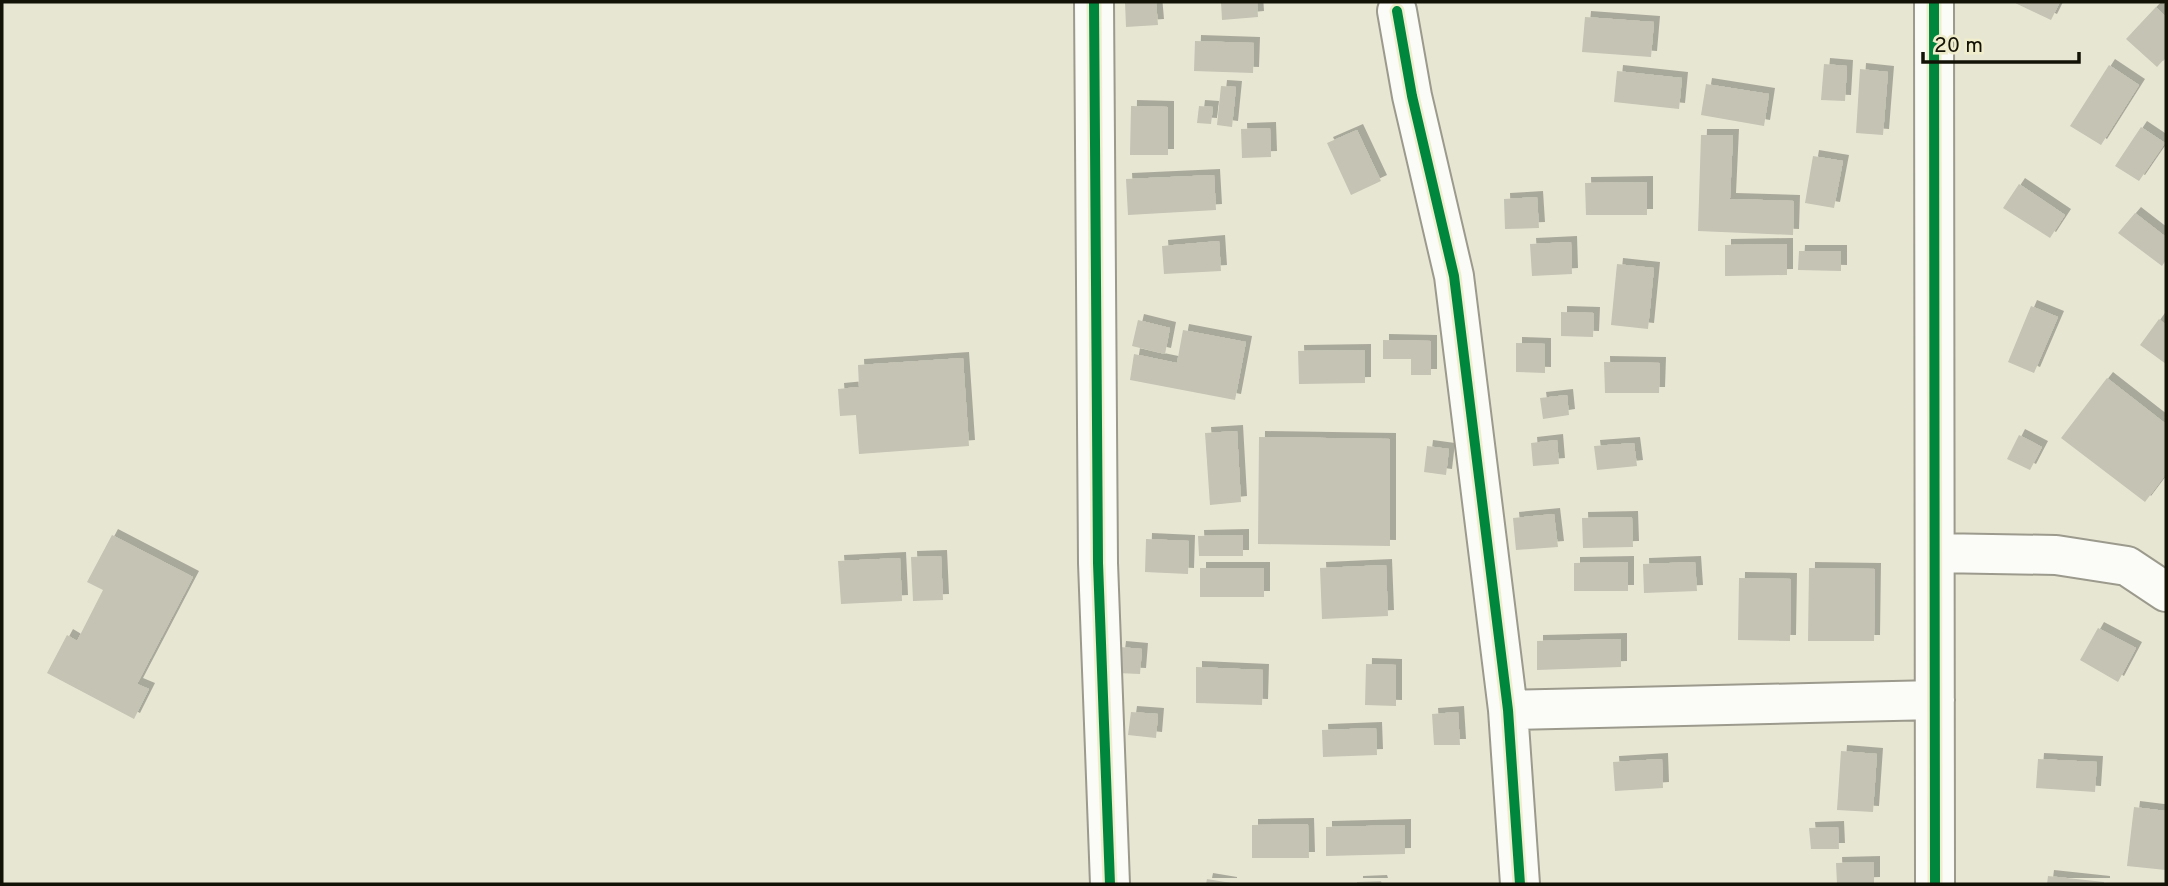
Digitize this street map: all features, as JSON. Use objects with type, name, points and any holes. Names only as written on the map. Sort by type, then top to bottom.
[{"type":"street","points":[[1094,2],[1098,563],[1110,884]]},
{"type":"street","points":[[1934,2],[1936,884]]},
{"type":"street","points":[[1388,5],[1454,276],[1508,710],[1520,884]]},
{"type":"street","points":[[1935,553],[2056,555],[2127,566],[2166,592]]},
{"type":"street","points":[[1508,710],[1936,700]]},
{"type":"building","points":[[1125,2],[1156,2],[1158,25],[1126,27]]},
{"type":"building","points":[[1221,2],[1257,2],[1258,17],[1222,20]]},
{"type":"building","points":[[2013,2],[2060,2],[2051,20]]},
{"type":"building","points":[[2156,7],[2166,17],[2166,57],[2157,67],[2126,39]]},
{"type":"building","points":[[1585,17],[1654,22],[1651,57],[1582,52]]},
{"type":"building","points":[[1195,41],[1254,43],[1253,73],[1194,71]]},
{"type":"building","points":[[1824,64],[1847,66],[1845,101],[1821,100]]},
{"type":"building","points":[[2109,65],[2139,85],[2101,145],[2070,126]]},
{"type":"building","points":[[1860,69],[1888,72],[1883,135],[1856,133]]},
{"type":"building","points":[[1617,71],[1682,78],[1679,109],[1614,102]]},
{"type":"building","points":[[1706,84],[1769,94],[1764,126],[1701,115]]},
{"type":"building","points":[[1221,86],[1236,87],[1232,127],[1217,125]]},
{"type":"building","points":[[1131,106],[1168,107],[1168,155],[1130,155]]},
{"type":"building","points":[[1199,106],[1213,107],[1211,124],[1197,123]]},
{"type":"building","points":[[2141,127],[2165,143],[2139,181],[2115,166]]},
{"type":"building","points":[[1270,128],[1271,157],[1242,158],[1241,129]]},
{"type":"building","points":[[1357,130],[1381,181],[1351,195],[1327,143]]},
{"type":"building","points":[[1701,135],[1733,135],[1730,199],[1794,201],[1793,235],[1698,231]]},
{"type":"building","points":[[1813,156],[1843,161],[1834,208],[1805,203]]},
{"type":"building","points":[[1214,175],[1216,210],[1128,215],[1126,179]]},
{"type":"building","points":[[1647,182],[1647,215],[1586,215],[1585,183]]},
{"type":"building","points":[[2019,184],[2065,215],[2050,238],[2003,208]]},
{"type":"building","points":[[1537,197],[1539,228],[1505,229],[1504,199]]},
{"type":"building","points":[[2135,213],[2166,237],[2166,260],[2162,266],[2118,233]]},
{"type":"building","points":[[1219,241],[1221,271],[1164,274],[1162,246]]},
{"type":"building","points":[[1571,242],[1572,274],[1532,276],[1530,244]]},
{"type":"building","points":[[1787,244],[1787,275],[1725,276],[1725,245]]},
{"type":"building","points":[[1799,251],[1841,251],[1841,271],[1798,270]]},
{"type":"building","points":[[1617,264],[1654,268],[1648,329],[1611,325]]},
{"type":"building","points":[[2031,306],[2058,317],[2034,373],[2008,362]]},
{"type":"building","points":[[1561,312],[1594,313],[1593,337],[1561,336]]},
{"type":"building","points":[[2159,319],[2166,325],[2166,364],[2140,345]]},
{"type":"building","points":[[1138,320],[1170,328],[1165,354],[1132,346]]},
{"type":"building","points":[[1183,330],[1246,342],[1235,400],[1130,380],[1134,354],[1177,363]]},
{"type":"building","points":[[1383,340],[1431,341],[1431,375],[1411,375],[1411,359],[1383,359]]},
{"type":"building","points":[[1516,343],[1545,344],[1545,373],[1516,372]]},
{"type":"building","points":[[1365,350],[1365,383],[1299,384],[1298,351]]},
{"type":"building","points":[[963,358],[969,446],[859,454],[856,415],[840,416],[838,389],[859,387],[858,365]]},
{"type":"building","points":[[1604,362],[1660,363],[1659,393],[1605,393]]},
{"type":"building","points":[[2107,378],[2166,424],[2166,474],[2145,502],[2061,438]]},
{"type":"building","points":[[1567,395],[1569,415],[1543,419],[1540,398]]},
{"type":"building","points":[[1237,431],[1241,502],[1210,505],[1205,433]]},
{"type":"building","points":[[2019,435],[2042,447],[2030,470],[2007,459]]},
{"type":"building","points":[[1259,437],[1390,439],[1390,546],[1258,544]]},
{"type":"building","points":[[1557,440],[1559,464],[1533,466],[1531,443]]},
{"type":"building","points":[[1634,443],[1637,466],[1597,470],[1594,446]]},
{"type":"building","points":[[1427,446],[1449,449],[1446,475],[1424,472]]},
{"type":"building","points":[[1554,514],[1558,547],[1516,550],[1513,518]]},
{"type":"building","points":[[1632,517],[1633,547],[1583,548],[1582,518]]},
{"type":"building","points":[[112,535],[193,577],[137,684],[149,689],[134,719],[47,673],[67,635],[77,641],[103,590],[87,582]]},
{"type":"building","points":[[1243,535],[1243,556],[1199,556],[1198,536]]},
{"type":"building","points":[[1146,539],[1189,541],[1188,574],[1145,572]]},
{"type":"building","points":[[941,556],[943,600],[913,601],[911,557]]},
{"type":"building","points":[[900,558],[902,601],[841,604],[838,561]]},
{"type":"building","points":[[1628,562],[1628,591],[1574,591],[1574,563]]},
{"type":"building","points":[[1695,562],[1697,591],[1644,593],[1643,564]]},
{"type":"building","points":[[1386,565],[1388,616],[1322,619],[1320,568]]},
{"type":"building","points":[[1200,568],[1264,568],[1264,597],[1200,597]]},
{"type":"building","points":[[1809,568],[1875,569],[1874,641],[1808,641]]},
{"type":"building","points":[[1739,578],[1791,579],[1790,641],[1738,640]]},
{"type":"building","points":[[2098,628],[2136,648],[2118,682],[2080,660]]},
{"type":"building","points":[[1621,639],[1621,667],[1537,670],[1537,641]]},
{"type":"building","points":[[1120,647],[1142,649],[1140,674],[1117,673]]},
{"type":"building","points":[[1366,664],[1396,665],[1396,706],[1365,705]]},
{"type":"building","points":[[1196,667],[1263,670],[1262,705],[1196,703]]},
{"type":"building","points":[[1131,712],[1158,714],[1156,738],[1128,735]]},
{"type":"building","points":[[1458,712],[1460,745],[1434,745],[1432,714]]},
{"type":"building","points":[[1376,728],[1377,755],[1323,757],[1322,730]]},
{"type":"building","points":[[1841,751],[1877,754],[1873,812],[1837,810]]},
{"type":"building","points":[[1662,759],[1663,788],[1615,791],[1613,762]]},
{"type":"building","points":[[2038,759],[2097,762],[2095,792],[2036,788]]},
{"type":"building","points":[[2134,807],[2166,811],[2166,870],[2127,866]]},
{"type":"building","points":[[1308,824],[1309,858],[1252,858],[1252,825]]},
{"type":"building","points":[[1405,825],[1405,854],[1326,856],[1326,827]]},
{"type":"building","points":[[1838,827],[1839,849],[1811,849],[1809,828]]},
{"type":"building","points":[[1874,862],[1874,883],[1837,884],[1836,863]]},
{"type":"building","points":[[2048,876],[2104,882],[2104,884],[2047,884]]},
{"type":"building","points":[[1207,879],[1231,883],[1231,884],[1206,884]]},
{"type":"building","points":[[1381,881],[1382,884],[1357,884],[1357,882]]},
{"type":"cycle path","points":[[1094,2],[1098,563],[1110,884]]},
{"type":"cycle path","points":[[1934,2],[1935,884]]},
{"type":"cycle path","points":[[1397,11],[1412,96],[1454,276],[1508,710],[1520,884]]}]
